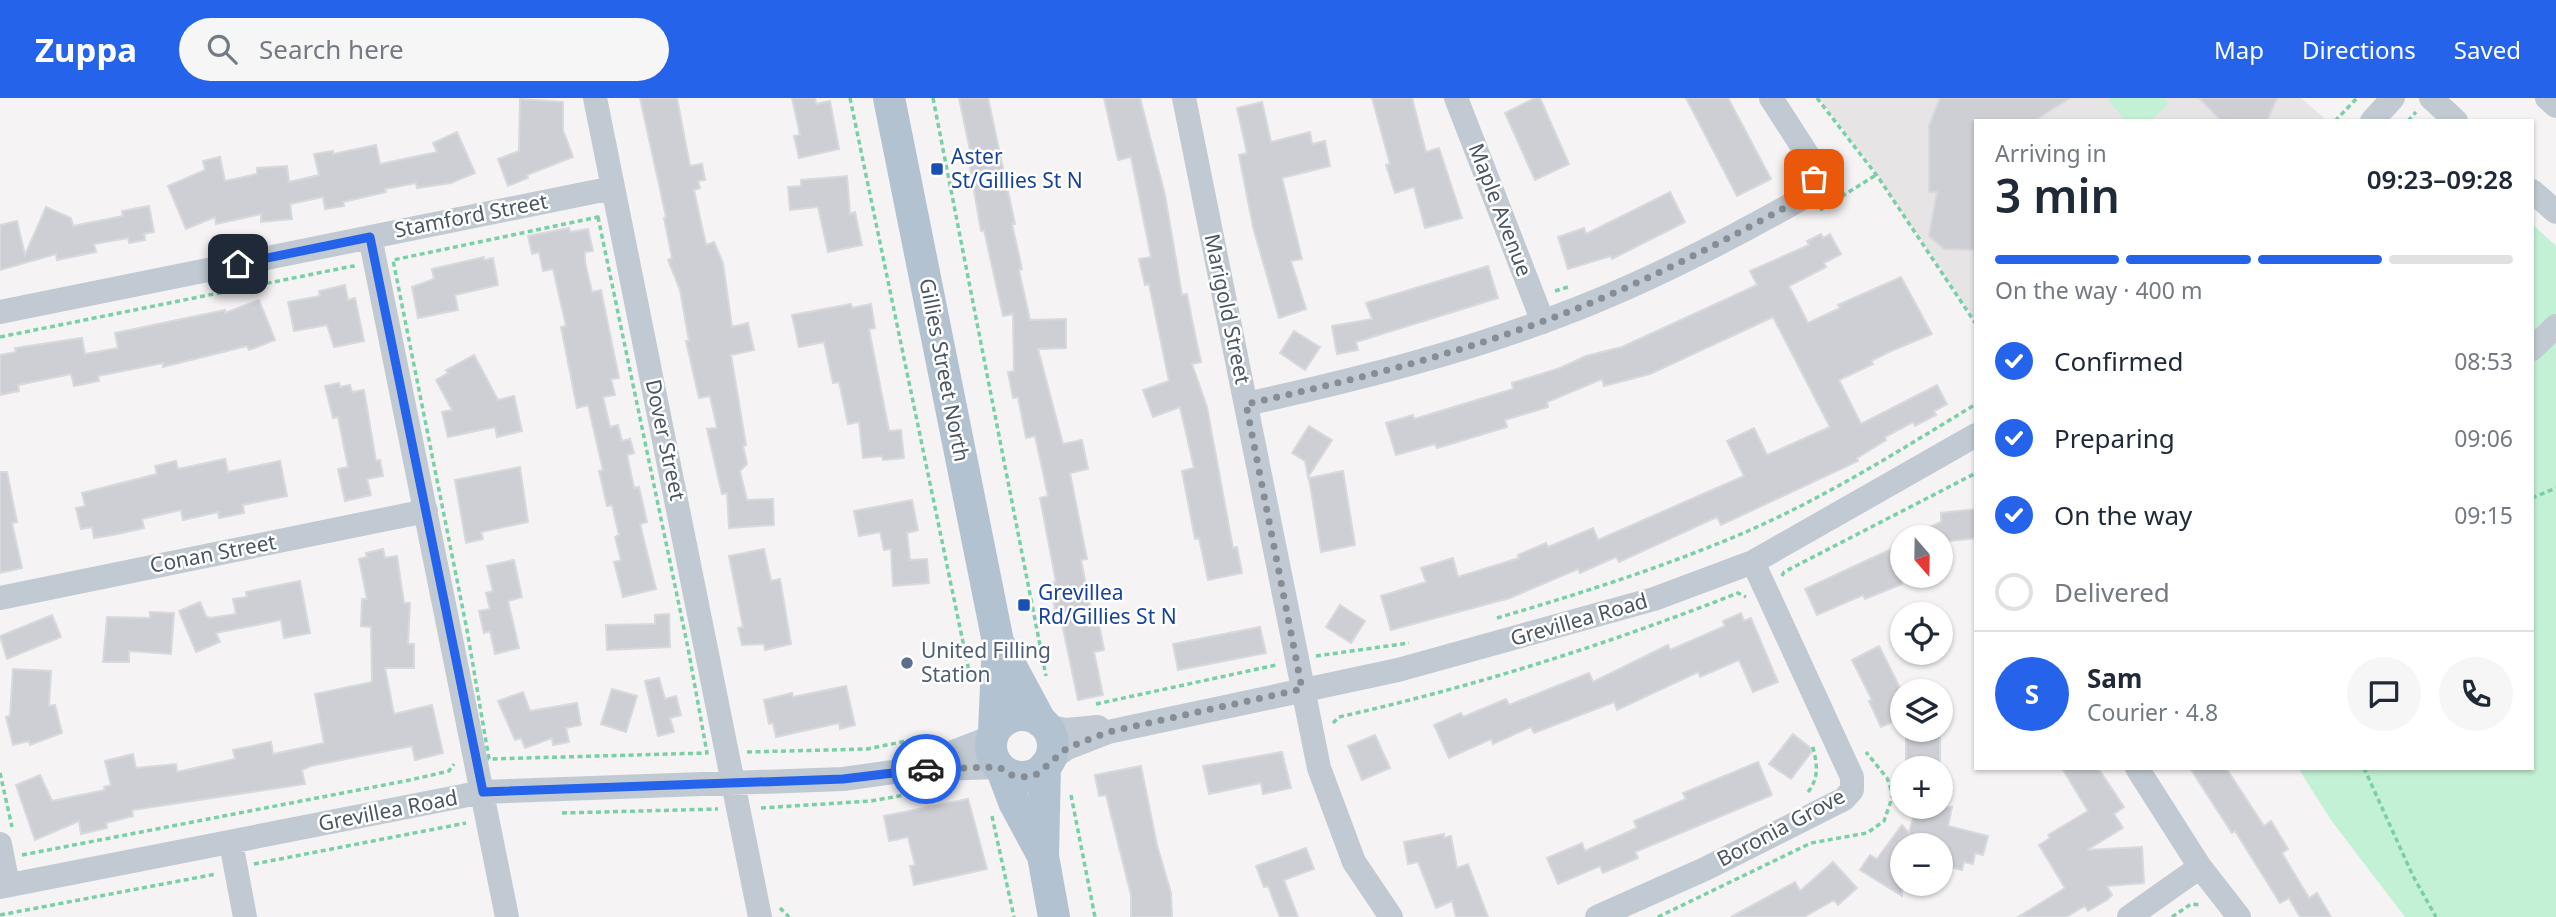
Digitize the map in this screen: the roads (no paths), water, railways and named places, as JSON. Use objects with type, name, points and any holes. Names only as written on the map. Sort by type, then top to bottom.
[{"type":"main road","name":"Gillies Street North","points":[[889,98],[998,642],[997,751],[1014,802],[1043,856]]},
{"type":"main road","name":"Gillies Street North","points":[[998,642],[1053,743],[1047,764],[1043,856],[1054,917]]},
{"type":"main road","points":[[1043,724],[1032,717],[1016,716],[1001,723],[997,751],[1021,778],[1037,774],[1047,764]]},
{"type":"street","name":"Dover Street","points":[[595,98],[736,782],[760,917]]},
{"type":"street","name":"Marigold Street","points":[[1184,98],[1319,768],[1354,862],[1391,917]]},
{"type":"street","name":"Maple Avenue","points":[[1456,98],[1544,322]]},
{"type":"street","points":[[1246,404],[1402,368],[1544,322],[1642,280],[1751,227],[1799,200],[1810,190],[1814,179],[1807,154],[1771,98]]},
{"type":"street","points":[[2374,119],[2393,98]]},
{"type":"street","points":[[2431,98],[2454,119]]},
{"type":"street","points":[[2547,98],[2556,106]]},
{"type":"street","name":"Stamford Street","points":[[0,312],[613,188]]},
{"type":"street","points":[[2534,193],[2556,212]]},
{"type":"street","points":[[370,237],[507,917]]},
{"type":"street","points":[[2534,347],[2556,326]]},
{"type":"street","name":"Grevillea Road","points":[[1047,764],[1088,739],[1150,721],[1398,670],[1654,598],[1753,562],[1974,436]]},
{"type":"street","name":"Conan Street","points":[[0,598],[426,511]]},
{"type":"street","name":"Boronia Grove","points":[[1597,917],[1705,869],[1844,799],[1852,790],[1853,780],[1840,748],[1753,562]]},
{"type":"street","name":"Grevillea Road","points":[[1043,724],[1071,730],[1150,721]]},
{"type":"street","name":"Grevillea Road","points":[[4,886],[483,792],[843,779],[907,771],[997,751]]},
{"type":"street","points":[[2138,770],[2200,867],[2239,917]]},
{"type":"street","points":[[4,886],[11,843]]},
{"type":"street","points":[[231,843],[245,917]]},
{"type":"street","points":[[2129,917],[2200,867]]},
{"type":"place","name":"Aster St/Gillies St N","points":[[937,169]]},
{"type":"place","name":"Grevillea Rd/Gillies St N","points":[[1024,605]]},
{"type":"place","name":"United Filling Station","points":[[907,663]]}]
